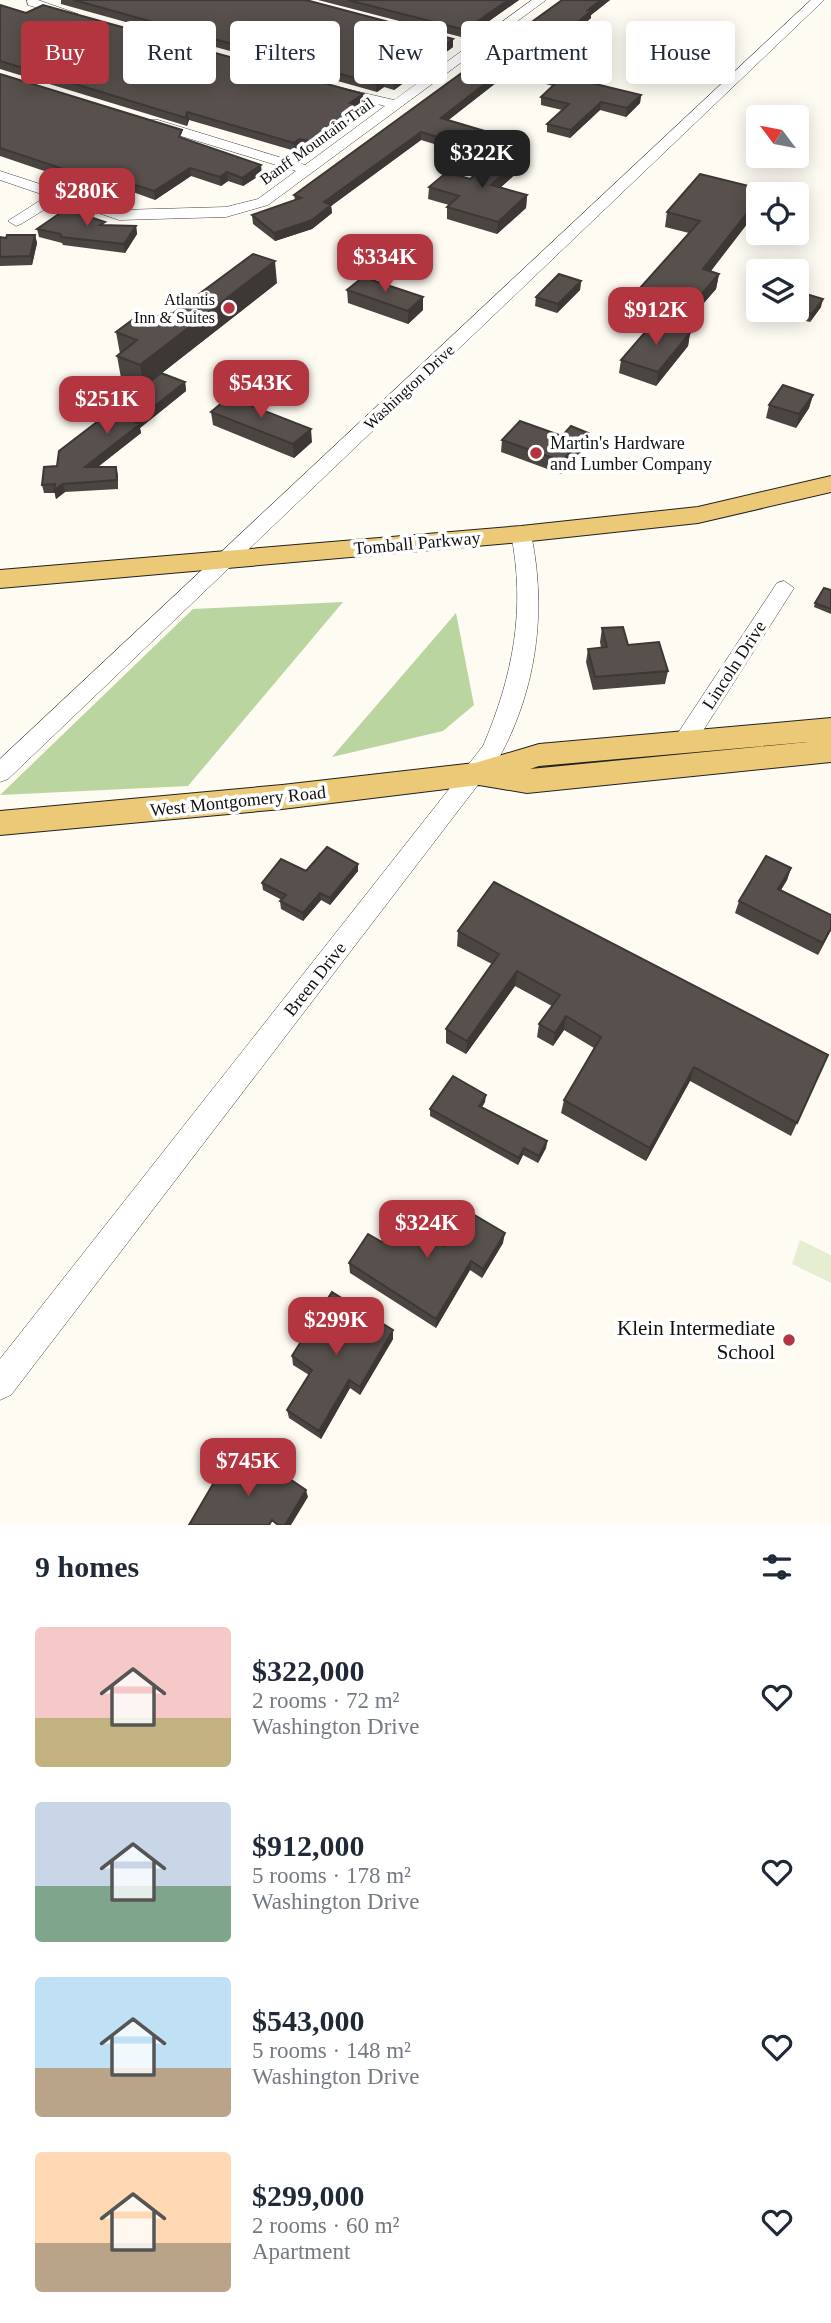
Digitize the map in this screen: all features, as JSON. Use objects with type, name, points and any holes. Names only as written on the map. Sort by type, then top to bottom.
[{"type":"main road","name":"Tomball Parkway","points":[[0,579],[521,534],[698,515],[831,484]]},
{"type":"main road","name":"West Montgomery Road","points":[[0,823],[282,797],[475,775],[539,755],[831,729]]},
{"type":"main road","name":"West Montgomery Road","points":[[475,775],[527,781],[831,751]]},
{"type":"street","name":"Banff Mountain Trail","points":[[58,195],[119,215],[226,212],[263,202],[395,105],[469,45],[540,0]]},
{"type":"street","name":"Washington Drive","points":[[0,773],[818,0]]},
{"type":"street","points":[[32,2],[86,18]]},
{"type":"street","points":[[322,84],[395,105]]},
{"type":"street","points":[[133,117],[307,170]]},
{"type":"street","points":[[0,175],[58,195]]},
{"type":"street","points":[[16,221],[58,195]]},
{"type":"street","name":"Breen Drive","points":[[0,1384],[492,750],[511,709],[522,670],[529,629],[530,592],[521,534]]},
{"type":"street","name":"Lincoln Drive","points":[[684,743],[785,588]]},
{"type":"green space","points":[[343,602],[188,786],[0,795],[193,609]]},
{"type":"green space","points":[[456,613],[474,705],[443,731],[332,757]]},
{"type":"green space","points":[[800,1240],[831,1255],[831,1283],[792,1264]]},
{"type":"building","points":[[74,0],[306,0],[385,21],[354,21],[354,78],[340,74],[340,21],[230,21],[230,43],[216,39],[216,21],[150,21]]},
{"type":"building","points":[[348,0],[508,0],[478,21],[461,21],[461,29],[447,25],[447,21],[430,21]]},
{"type":"building","points":[[562,0],[601,0],[579,21],[533,21]]},
{"type":"building","points":[[0,5],[26,13],[43,5],[101,21],[21,21],[21,67],[0,61]]},
{"type":"building","points":[[109,23],[123,27],[123,84],[216,84],[216,53],[230,57],[230,84],[327,84],[363,94],[350,103],[360,106],[310,141],[299,139],[294,143],[187,112],[186,118],[75,84],[109,84]]},
{"type":"building","points":[[461,73],[461,84],[484,84],[441,118],[518,141],[498,155],[421,132],[324,202],[331,205],[312,220],[274,233],[252,215],[301,198],[294,195]]},
{"type":"building","points":[[0,74],[21,80],[21,84],[32,84],[182,130],[179,137],[261,165],[242,178],[227,172],[220,177],[190,168],[154,191],[129,183],[120,188],[0,148]]},
{"type":"building","points":[[555,84],[595,84],[641,95],[627,108],[601,102],[571,130],[547,124],[569,104],[541,97]]},
{"type":"building","points":[[500,153],[521,158],[491,185],[527,195],[498,222],[447,207],[459,196],[429,187],[447,172],[470,179]]},
{"type":"building","points":[[700,174],[746,185],[746,214],[703,269],[719,274],[699,297],[673,289],[667,296],[640,288],[700,221],[667,212]]},
{"type":"building","points":[[66,209],[105,222],[100,225],[136,226],[124,244],[61,237],[61,234],[37,229]]},
{"type":"building","points":[[7,235],[35,235],[30,256],[0,257],[0,237],[6,238]]},
{"type":"building","points":[[253,254],[275,261],[140,365],[117,356],[137,340],[116,332],[132,320],[146,325],[165,311],[172,314]]},
{"type":"building","points":[[559,274],[581,281],[558,304],[536,297]]},
{"type":"building","points":[[363,277],[423,297],[408,311],[347,290]]},
{"type":"building","points":[[809,295],[823,299],[812,314],[809,313]]},
{"type":"building","points":[[654,322],[690,333],[658,372],[621,360]]},
{"type":"building","points":[[161,373],[185,382],[135,422],[140,424],[85,467],[116,467],[117,480],[63,484],[54,490],[55,484],[42,485],[44,467],[57,466],[59,451]]},
{"type":"building","points":[[783,385],[813,395],[799,414],[769,405]]},
{"type":"building","points":[[229,397],[311,429],[293,444],[211,412]]},
{"type":"building","points":[[520,421],[562,436],[571,426],[588,433],[562,461],[502,440]]},
{"type":"building","points":[[824,588],[831,590],[831,609],[815,603]]},
{"type":"building","points":[[623,627],[628,645],[659,642],[668,671],[595,677],[588,649],[607,647],[602,628]]},
{"type":"building","points":[[327,847],[358,864],[330,898],[320,893],[303,913],[280,901],[286,895],[262,883],[281,859],[306,871]]},
{"type":"building","points":[[766,856],[791,868],[778,889],[831,915],[831,928],[823,943],[739,901]]},
{"type":"building","points":[[494,882],[828,1055],[797,1123],[694,1067],[650,1148],[564,1100],[601,1037],[566,1016],[555,1033],[539,1024],[560,995],[517,971],[467,1041],[446,1029],[499,954],[458,931]]},
{"type":"building","points":[[453,1076],[486,1095],[479,1106],[547,1141],[539,1156],[524,1148],[519,1158],[430,1109]]},
{"type":"building","points":[[466,1210],[505,1233],[483,1269],[471,1261],[436,1319],[349,1263],[368,1234],[382,1242],[398,1217],[444,1246]]},
{"type":"building","points":[[332,1292],[393,1330],[360,1387],[349,1380],[319,1431],[287,1410],[312,1370],[292,1356]]},
{"type":"building","points":[[230,1455],[265,1480],[272,1467],[306,1490],[285,1525],[278,1525],[272,1520],[269,1525],[189,1525]]},
{"type":"place","name":"Atlantis Inn & Suites","points":[[229,308]]},
{"type":"place","name":"Martin's Hardware and Lumber Company","points":[[536,453]]},
{"type":"place","name":"Klein Intermediate School","points":[[789,1340]]}]
